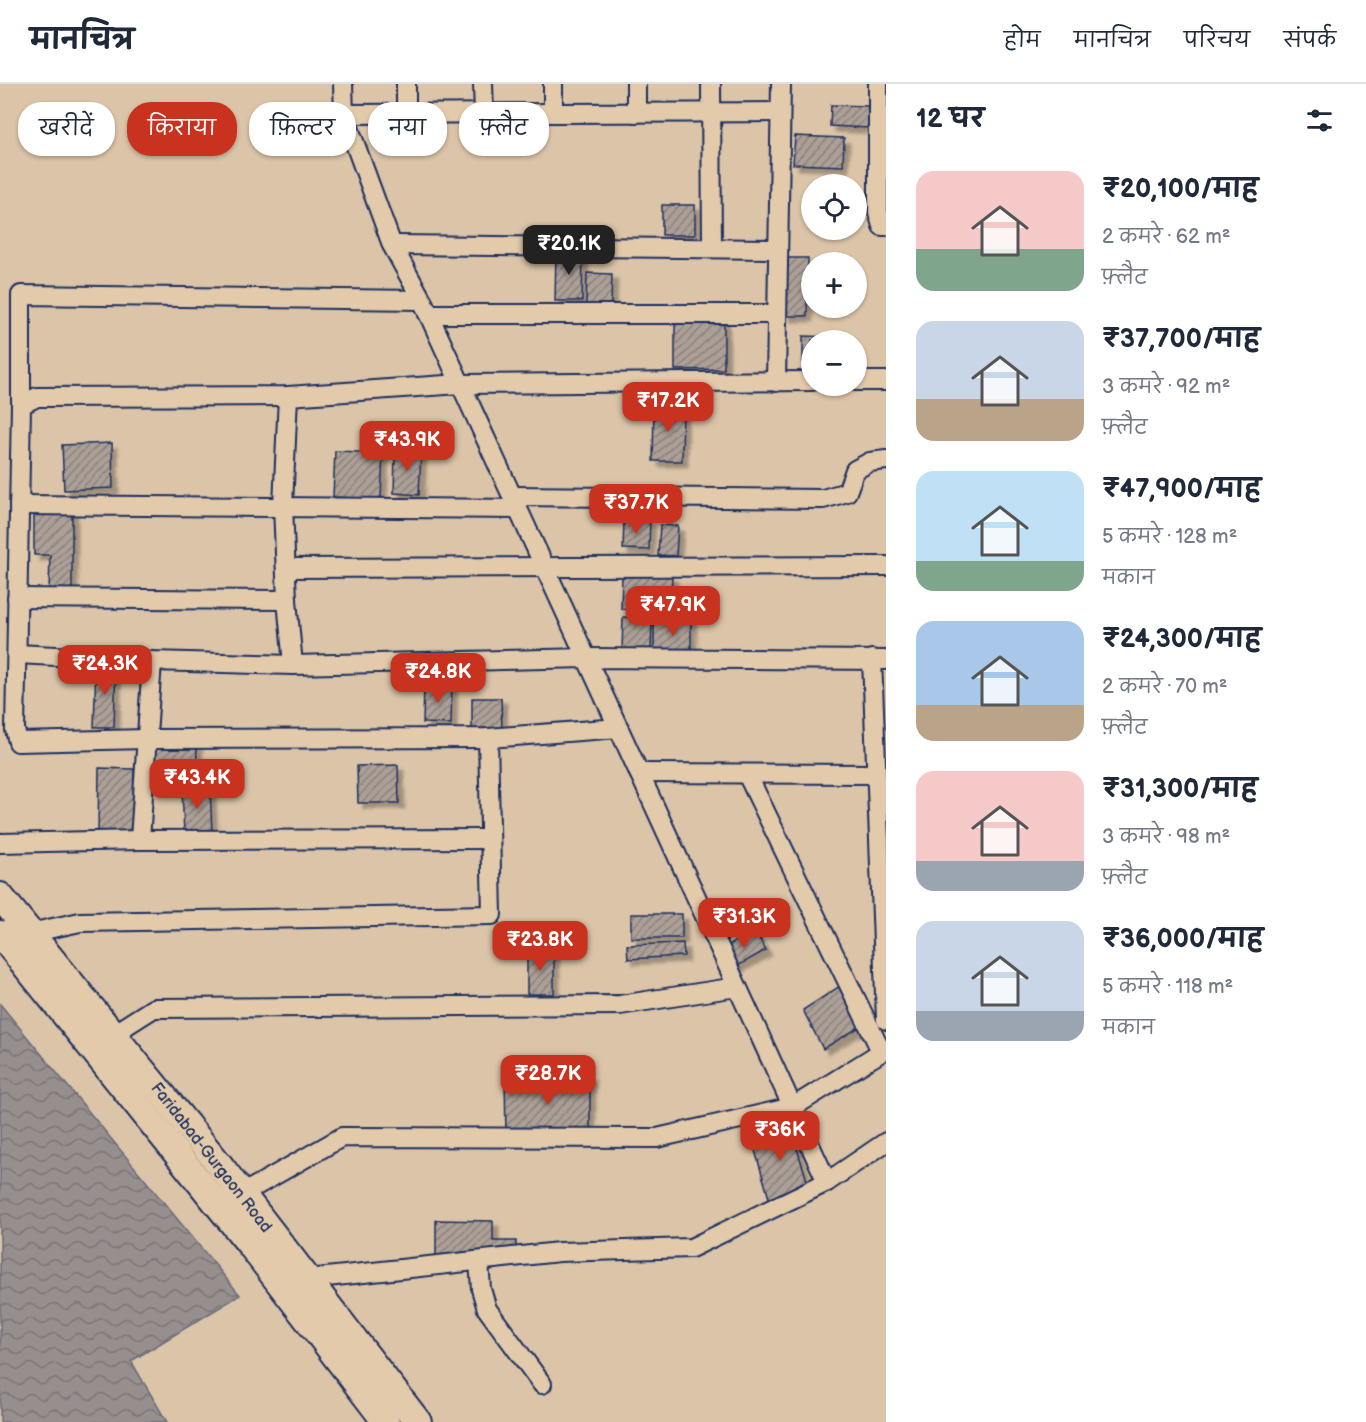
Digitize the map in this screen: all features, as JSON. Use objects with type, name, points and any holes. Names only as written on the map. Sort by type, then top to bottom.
[{"type":"main road","name":"Faridabad-Gurgaon Road","points":[[0,896],[242,1194],[418,1422]]},
{"type":"main road","name":"Faridabad-Gurgaon Road","points":[[0,934],[245,1238],[386,1422]]},
{"type":"street","points":[[343,84],[344,102]]},
{"type":"street","points":[[406,84],[406,102]]},
{"type":"street","points":[[483,84],[484,102]]},
{"type":"street","points":[[553,84],[553,113]]},
{"type":"street","points":[[636,84],[636,112]]},
{"type":"street","points":[[711,84],[712,248]]},
{"type":"street","points":[[776,382],[781,84]]},
{"type":"street","points":[[878,84],[878,212],[882,225],[886,226]]},
{"type":"street","points":[[549,113],[779,112]]},
{"type":"street","points":[[356,147],[392,245],[425,307],[827,1182]]},
{"type":"street","points":[[392,245],[778,249]]},
{"type":"street","points":[[619,728],[488,738],[146,739],[18,742],[15,730],[7,722],[18,654],[21,296],[777,314]]},
{"type":"street","points":[[21,405],[37,397],[288,396],[460,384],[801,381]]},
{"type":"street","points":[[867,381],[886,381]]},
{"type":"street","points":[[288,396],[283,506],[287,600],[293,665]]},
{"type":"street","points":[[20,504],[283,506],[823,499],[847,492],[855,470],[870,462],[886,460]]},
{"type":"street","points":[[287,568],[886,566]]},
{"type":"street","points":[[18,598],[287,600]]},
{"type":"street","points":[[18,654],[293,665],[586,658],[879,659],[876,774],[886,1020]]},
{"type":"street","points":[[140,840],[152,661]]},
{"type":"street","points":[[30,933],[80,922],[492,915],[488,738]]},
{"type":"street","points":[[639,773],[876,774]]},
{"type":"street","points":[[242,1194],[342,1137],[657,1138],[793,1107],[883,1050],[747,774]]},
{"type":"street","points":[[0,843],[140,840],[490,839]]},
{"type":"street","points":[[113,1034],[154,1008],[620,1005],[737,987]]},
{"type":"street","points":[[308,1279],[559,1252],[691,1248],[827,1182],[886,1142]]},
{"type":"street","points":[[479,1261],[481,1289],[487,1310],[542,1384]]},
{"type":"water","points":[[0,1004],[240,1295],[131,1361],[167,1422],[0,1422]]},
{"type":"building","points":[[831,105],[869,106],[869,128],[830,126]]},
{"type":"building","points":[[795,136],[844,138],[843,166],[793,164]]},
{"type":"building","points":[[662,205],[695,205],[695,235],[662,235]]},
{"type":"building","points":[[556,250],[583,251],[582,301],[555,301]]},
{"type":"building","points":[[786,258],[801,258],[801,316],[785,316]]},
{"type":"building","points":[[587,273],[612,274],[611,304],[586,304]]},
{"type":"building","points":[[724,319],[724,369],[675,370],[675,320]]},
{"type":"building","points":[[654,405],[683,406],[682,461],[653,461]]},
{"type":"building","points":[[112,443],[113,488],[64,490],[62,445]]},
{"type":"building","points":[[395,450],[421,451],[419,495],[394,493]]},
{"type":"building","points":[[335,451],[383,453],[381,499],[333,497]]},
{"type":"building","points":[[34,510],[72,510],[72,591],[49,591],[50,555],[34,555]]},
{"type":"building","points":[[624,519],[650,520],[649,550],[623,549]]},
{"type":"building","points":[[660,525],[678,526],[676,556],[658,555]]},
{"type":"building","points":[[622,574],[672,576],[671,611],[621,609]]},
{"type":"building","points":[[623,617],[652,618],[651,651],[622,651]]},
{"type":"building","points":[[654,618],[691,618],[691,656],[654,656]]},
{"type":"building","points":[[96,664],[116,664],[114,727],[94,727]]},
{"type":"building","points":[[424,685],[452,685],[451,724],[423,723]]},
{"type":"building","points":[[472,698],[501,698],[502,730],[472,731]]},
{"type":"building","points":[[150,743],[197,744],[196,785],[149,783]]},
{"type":"building","points":[[398,765],[399,803],[358,803],[357,766]]},
{"type":"building","points":[[99,768],[134,769],[133,834],[98,833]]},
{"type":"building","points":[[210,786],[212,833],[184,834],[182,788]]},
{"type":"building","points":[[631,914],[682,914],[682,938],[631,938]]},
{"type":"building","points":[[755,931],[766,950],[734,968],[723,948]]},
{"type":"building","points":[[683,943],[684,956],[628,959],[627,945]]},
{"type":"building","points":[[527,950],[554,950],[554,994],[527,994]]},
{"type":"building","points":[[840,986],[863,1025],[823,1049],[803,1010]]},
{"type":"building","points":[[505,1076],[590,1076],[590,1136],[506,1137]]},
{"type":"building","points":[[790,1126],[809,1187],[769,1198],[751,1137]]},
{"type":"building","points":[[436,1220],[493,1221],[493,1241],[516,1241],[516,1256],[436,1255]]}]
